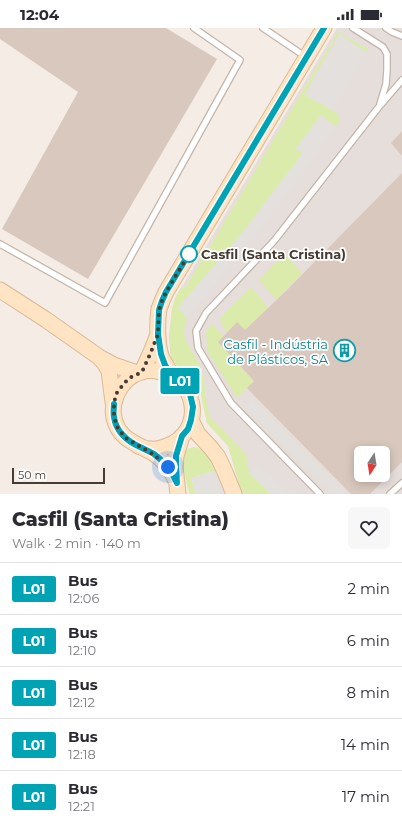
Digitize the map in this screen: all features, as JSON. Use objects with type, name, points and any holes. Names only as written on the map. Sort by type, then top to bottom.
[{"type":"street","points":[[138,446],[150,449],[162,448],[173,444],[188,429],[193,407],[190,394],[182,383],[172,375],[165,365],[161,354],[158,334],[159,310],[162,301],[324,28]]},
{"type":"street","points":[[0,290],[114,365],[140,372]]},
{"type":"street","points":[[140,372],[151,352],[158,334]]},
{"type":"street","points":[[99,356],[109,371],[114,404],[114,417],[118,429],[127,439],[161,460],[173,474],[178,489]]},
{"type":"street","points":[[114,404],[116,394],[122,386],[129,378],[140,372],[152,370],[162,371],[172,375]]},
{"type":"street","points":[[191,420],[198,434],[218,457],[234,494]]},
{"type":"street","points":[[178,489],[176,456],[182,436]]},
{"type":"lane","points":[[0,244],[105,303],[240,60],[194,28]]},
{"type":"lane","points":[[264,28],[306,58]]},
{"type":"lane","points":[[354,28],[383,47],[387,54],[386,84],[378,108]]},
{"type":"lane","points":[[386,28],[402,36]]},
{"type":"lane","points":[[320,494],[231,403],[198,348],[196,331],[206,313],[274,241],[378,108],[402,80]]},
{"type":"lane","points":[[390,494],[402,483]]},
{"type":"shaded area","points":[[337,28],[402,28],[402,494],[242,494],[228,446],[207,423],[200,390],[171,359],[169,337],[172,309],[175,298]]},
{"type":"shaded area","points":[[339,34],[366,52],[332,110],[305,95]]},
{"type":"shaded area","points":[[321,115],[336,127],[254,238],[187,317],[178,308],[243,232],[303,153],[296,149]]},
{"type":"shaded area","points":[[252,399],[344,491],[342,494],[332,494],[245,407]]},
{"type":"shaded area","points":[[259,464],[288,494],[271,494],[249,473]]},
{"type":"shaded area","points":[[218,470],[226,494],[196,494],[191,478]]},
{"type":"green space","points":[[338,32],[368,49],[366,52],[339,34],[305,94],[338,114],[338,124],[336,127],[321,115],[296,149],[303,153],[243,232],[178,308],[187,317],[184,334],[201,368],[210,417],[246,454],[249,473],[271,494],[242,494],[228,446],[207,423],[200,390],[171,359],[169,337],[172,309],[175,298],[181,288],[185,288]]},
{"type":"green space","points":[[284,254],[302,274],[276,300],[259,280]]},
{"type":"green space","points":[[251,287],[268,308],[245,330],[227,332],[223,327],[220,318]]},
{"type":"green space","points":[[212,324],[224,336],[218,343],[254,381],[237,398],[208,352],[206,332]]},
{"type":"green space","points":[[193,447],[205,452],[211,458],[218,470],[191,478],[196,494],[189,494],[186,480],[181,468],[182,455],[188,449]]},
{"type":"building","points":[[0,28],[166,28],[217,59],[88,279],[2,229],[78,92],[0,39]]},
{"type":"building","points":[[402,131],[402,156],[391,143]]},
{"type":"building","name":"Casfil - Indústria de Plásticos, SA","points":[[402,173],[402,462],[390,474],[390,446],[354,446],[354,482],[382,482],[370,494],[351,494],[247,388],[254,381],[218,342],[237,322],[245,330],[288,289]]},
{"type":"bus line","name":"L01","points":[[114,404],[114,417],[118,429],[127,439],[161,460],[173,474],[177,483],[176,456],[182,436],[188,429],[193,407],[190,394],[182,383],[172,375],[165,365],[161,354],[158,334],[159,310],[166,292],[324,28]]},
{"type":"place","name":"Casfil (Santa Cristina)","points":[[189,254]]},
{"type":"place","name":"Casfil - Indústria de Plásticos, SA","points":[[344,351]]},
{"type":"route","points":[[168,467],[153,454],[127,439],[118,429],[114,417],[114,404],[116,394],[122,386],[129,378],[142,372],[158,334],[159,310],[162,301],[189,254]]}]
